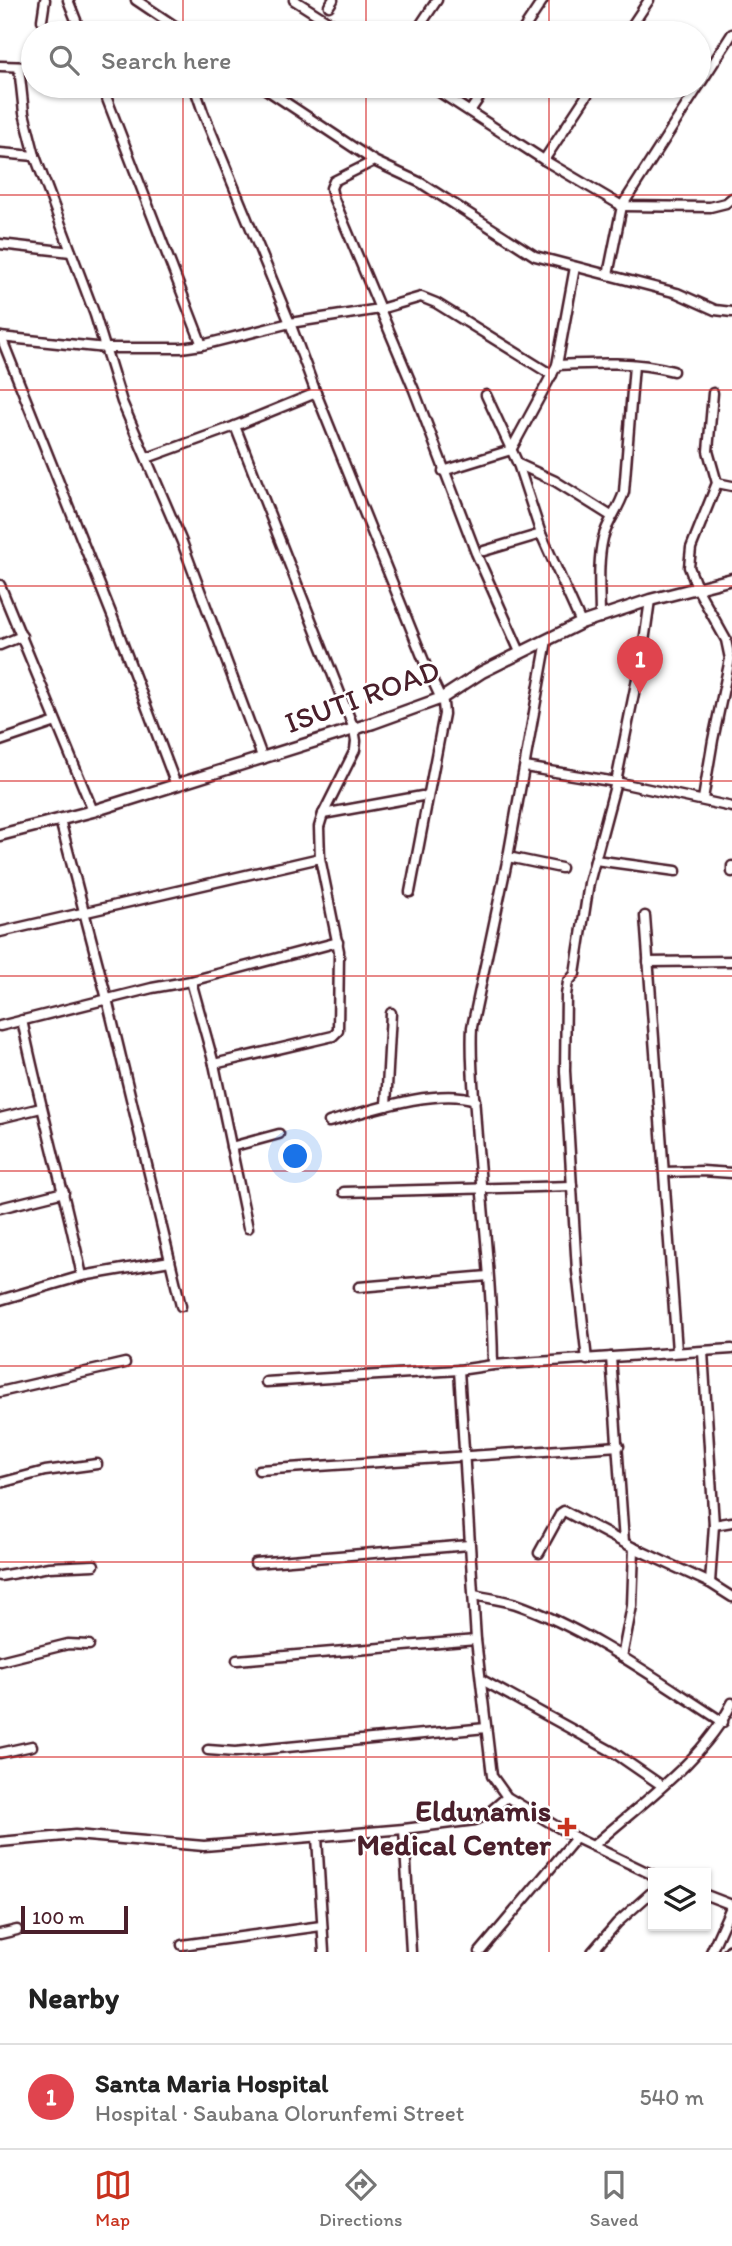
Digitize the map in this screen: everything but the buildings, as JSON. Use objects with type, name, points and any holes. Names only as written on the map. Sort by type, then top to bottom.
[{"type":"street","points":[[42,20],[45,0]]},
{"type":"street","points":[[68,0],[76,21]]},
{"type":"street","points":[[136,0],[164,21]]},
{"type":"street","points":[[294,0],[327,21]]},
{"type":"street","points":[[423,21],[437,0]]},
{"type":"street","points":[[529,21],[543,0]]},
{"type":"street","points":[[635,21],[649,0]]},
{"type":"street","points":[[711,67],[732,34]]},
{"type":"street","points":[[0,65],[19,67],[21,85]]},
{"type":"street","points":[[22,98],[35,156],[106,348],[122,402],[186,555],[263,759]]},
{"type":"street","points":[[107,98],[202,345]]},
{"type":"street","points":[[198,98],[428,671],[442,698],[444,715],[410,892]]},
{"type":"street","points":[[279,98],[374,161],[421,183],[527,252],[677,293],[715,310],[732,312]]},
{"type":"street","points":[[449,98],[544,160],[622,206],[710,207],[726,203],[732,198]]},
{"type":"street","points":[[470,111],[479,98]]},
{"type":"street","points":[[544,160],[585,98]]},
{"type":"street","points":[[608,275],[622,206],[691,98]]},
{"type":"street","points":[[0,153],[35,156]]},
{"type":"street","points":[[374,161],[334,181],[331,188],[351,243],[414,390],[476,553],[520,652]]},
{"type":"street","points":[[0,244],[71,251]]},
{"type":"street","points":[[443,471],[511,450],[557,365],[575,267]]},
{"type":"street","points":[[176,785],[103,592],[0,337],[106,348],[181,348],[290,323],[380,309],[421,297],[430,299],[552,375]]},
{"type":"street","points":[[557,365],[599,362],[673,371]]},
{"type":"street","points":[[600,618],[601,556],[611,516],[619,506],[624,492],[634,365]]},
{"type":"street","points":[[147,458],[316,393]]},
{"type":"street","points":[[703,799],[730,659],[726,640],[697,588],[689,567],[689,557],[717,483],[708,451],[713,393]]},
{"type":"street","points":[[486,396],[518,464],[541,534],[581,623]]},
{"type":"street","points":[[214,1064],[333,1036],[338,1031],[338,942],[320,858],[319,827],[355,750],[356,741],[354,729],[235,426]]},
{"type":"street","points":[[518,464],[555,481],[611,516]]},
{"type":"street","points":[[717,483],[732,486]]},
{"type":"street","points":[[484,551],[541,534]]},
{"type":"street","name":"ISUTI ROAD","points":[[1,831],[93,811],[354,729],[442,698],[482,672],[581,623],[650,600],[732,579]]},
{"type":"street","points":[[0,585],[93,811]]},
{"type":"street","points":[[587,1360],[577,1271],[572,1186],[564,1044],[566,995],[568,982],[575,974],[595,860],[616,782],[643,649],[650,600]]},
{"type":"street","points":[[0,646],[22,636]]},
{"type":"street","points":[[493,1365],[491,1296],[481,1188],[472,1027],[508,857],[547,640]]},
{"type":"street","points":[[0,741],[56,722]]},
{"type":"street","points":[[525,767],[616,782],[732,807]]},
{"type":"street","points":[[323,814],[422,796]]},
{"type":"street","points":[[61,820],[181,1306]]},
{"type":"street","points":[[508,857],[561,868]]},
{"type":"street","points":[[0,932],[320,858]]},
{"type":"street","points":[[595,860],[676,871]]},
{"type":"street","points":[[732,866],[732,872]]},
{"type":"street","points":[[645,916],[677,1352]]},
{"type":"street","points":[[0,1026],[191,981],[338,942]]},
{"type":"street","points":[[648,962],[732,961]]},
{"type":"street","points":[[191,981],[214,1064],[248,1228]]},
{"type":"street","points":[[386,1106],[391,1013]]},
{"type":"street","points":[[22,1020],[82,1276]]},
{"type":"street","points":[[330,1122],[396,1103],[455,1096],[475,1100]]},
{"type":"street","points":[[0,1118],[41,1108]]},
{"type":"street","points":[[231,1147],[279,1134]]},
{"type":"street","points":[[664,1172],[732,1173]]},
{"type":"street","points":[[344,1192],[572,1186]]},
{"type":"street","points":[[0,1208],[64,1192]]},
{"type":"street","points":[[0,1300],[82,1276],[170,1261]]},
{"type":"street","points":[[359,1287],[488,1276]]},
{"type":"street","points":[[265,1382],[732,1349]]},
{"type":"street","points":[[703,1352],[714,1525],[710,1583]]},
{"type":"street","points":[[611,1357],[624,1542]]},
{"type":"street","points":[[0,1392],[125,1363]]},
{"type":"street","points":[[459,1370],[476,1640],[492,1776],[507,1797],[576,1838],[648,1873]]},
{"type":"street","points":[[259,1470],[619,1446]]},
{"type":"street","points":[[0,1483],[45,1471],[97,1464]]},
{"type":"street","points":[[539,1553],[562,1511],[710,1583],[732,1597]]},
{"type":"street","points":[[714,1525],[732,1522]]},
{"type":"street","points":[[255,1563],[469,1545]]},
{"type":"street","points":[[622,1657],[632,1606],[634,1548]]},
{"type":"street","points":[[0,1576],[49,1567],[94,1565]]},
{"type":"street","points":[[474,1595],[523,1607],[622,1657],[723,1722]]},
{"type":"street","points":[[237,1660],[476,1640]]},
{"type":"street","points":[[0,1661],[68,1644],[89,1645]]},
{"type":"street","points":[[482,1680],[613,1752],[661,1785]]},
{"type":"street","points":[[593,1846],[686,1763],[723,1722],[732,1703]]},
{"type":"street","points":[[208,1750],[235,1752],[486,1727]]},
{"type":"street","points":[[0,1753],[32,1746]]},
{"type":"street","points":[[0,1842],[75,1835],[204,1846],[317,1837],[480,1819],[507,1797]]},
{"type":"street","points":[[404,1829],[411,1952]]},
{"type":"street","points":[[317,1837],[324,1952]]},
{"type":"street","points":[[480,1952],[576,1838]]},
{"type":"street","points":[[592,1952],[617,1923],[648,1895]]},
{"type":"street","points":[[711,1897],[732,1905],[711,1952]]},
{"type":"street","points":[[182,1945],[321,1926]]},
{"type":"street","points":[[0,1934],[17,1930]]},
{"type":"place","name":"Santa Maria Hospital","points":[[640,694]]},
{"type":"place","name":"Eldunamis Medical Center","points":[[567,1827]]}]
